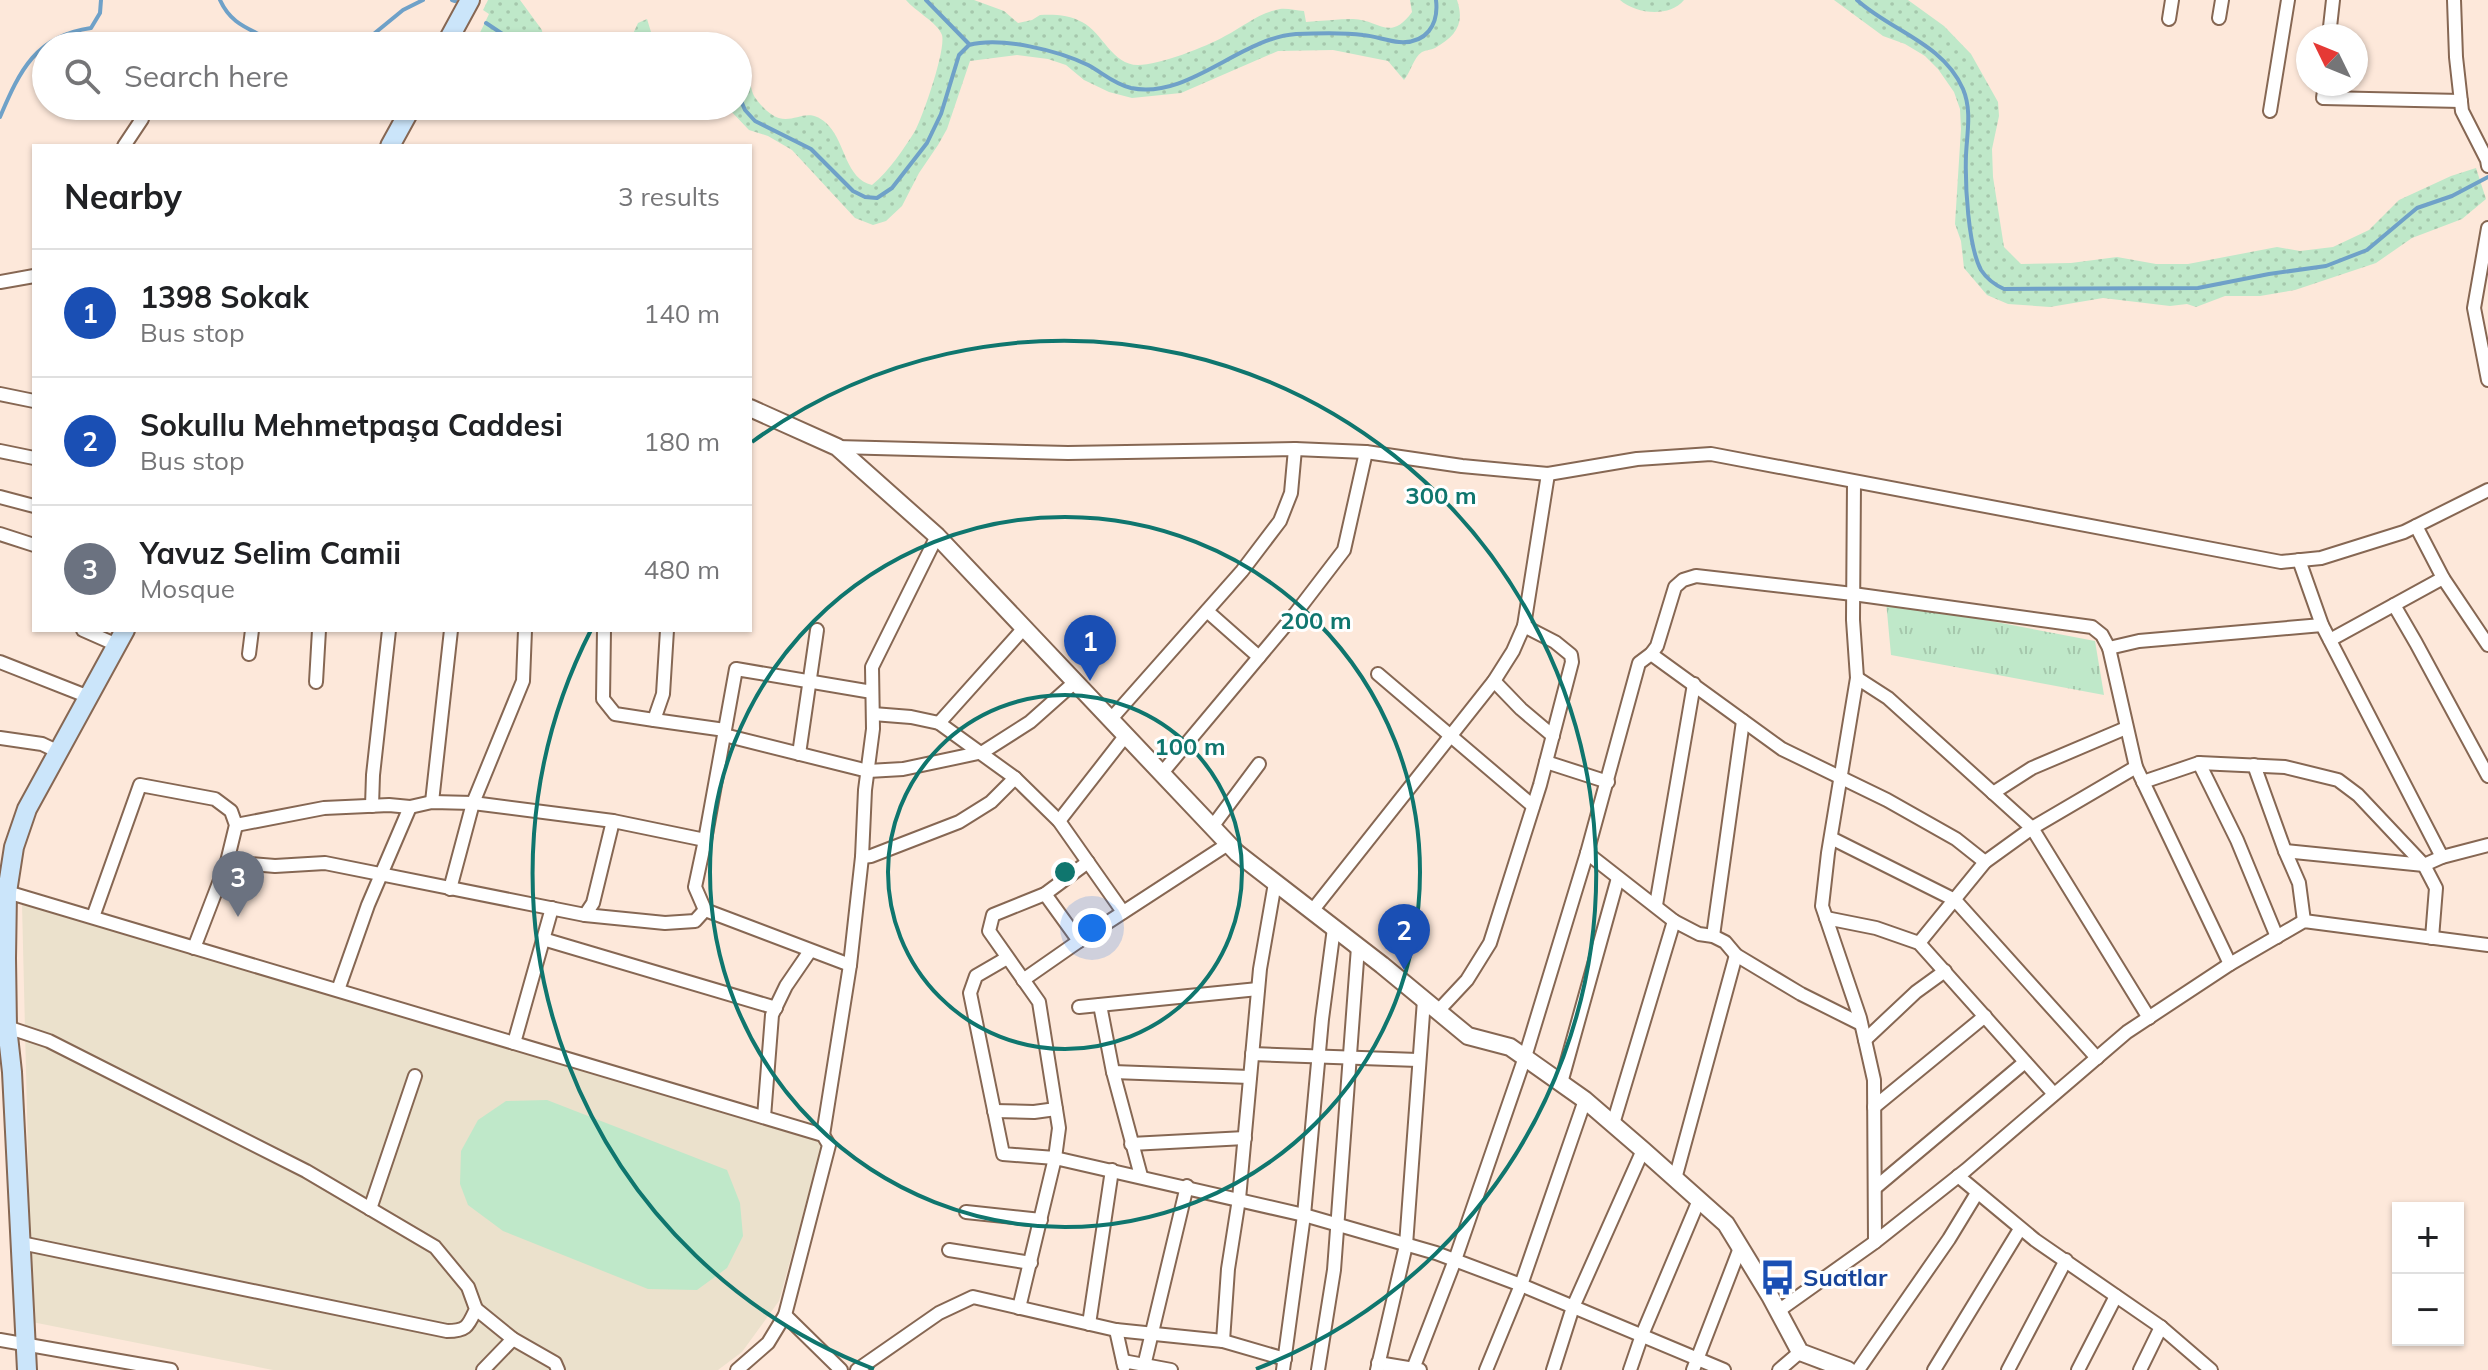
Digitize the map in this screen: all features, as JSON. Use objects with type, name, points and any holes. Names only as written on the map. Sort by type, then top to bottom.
[{"type":"main road","points":[[453,32],[470,0]]},
{"type":"main road","points":[[391,144],[404,120]]},
{"type":"main road","points":[[27,1370],[21,1243],[8,1136],[4,980],[7,892],[14,847],[27,809],[121,637]]},
{"type":"street","points":[[2169,19],[2172,0]]},
{"type":"street","points":[[2219,18],[2222,0]]},
{"type":"street","points":[[2270,111],[2288,0]]},
{"type":"street","points":[[2330,24],[2333,0]]},
{"type":"street","points":[[2454,0],[2462,111],[2488,166]]},
{"type":"street","points":[[2323,96],[2461,101]]},
{"type":"street","points":[[125,144],[141,120]]},
{"type":"street","points":[[2488,228],[2474,308],[2488,380]]},
{"type":"street","points":[[0,282],[32,276]]},
{"type":"street","points":[[0,394],[32,401]]},
{"type":"street","points":[[752,409],[837,447],[937,536],[1228,844],[1468,1036],[1510,1047],[1585,1100],[1643,1150],[1726,1224],[1800,1352],[1822,1365],[1848,1370]]},
{"type":"street","points":[[837,447],[1068,453],[1295,449],[1366,452],[1548,474],[1637,459],[1711,454],[2281,562],[2321,558],[2404,532],[2488,490]]},
{"type":"street","points":[[1111,719],[1242,571],[1280,521],[1291,493],[1295,449]]},
{"type":"street","points":[[0,451],[32,458]]},
{"type":"street","points":[[1162,773],[1344,550],[1366,452]]},
{"type":"street","points":[[1312,911],[1494,681],[1513,651],[1524,626],[1548,474]]},
{"type":"street","points":[[1854,483],[1853,594],[1857,678],[1822,906],[1861,1024],[1874,1080],[1875,1242]]},
{"type":"street","points":[[0,497],[32,505]]},
{"type":"street","points":[[2416,526],[2443,578],[2488,645]]},
{"type":"street","points":[[0,534],[32,544]]},
{"type":"street","points":[[737,1370],[768,1343],[785,1315],[829,1145],[823,1135],[850,965],[862,857],[873,714],[872,667],[937,536]]},
{"type":"street","points":[[2299,560],[2322,625],[2442,857]]},
{"type":"street","points":[[1424,1000],[1406,1245],[1377,1367],[1417,1369],[1525,1057],[1608,782],[1639,663],[1657,646],[1675,587],[1696,576],[2092,627],[2102,635],[2109,648],[2136,767],[2230,964]]},
{"type":"street","points":[[2330,640],[2443,578]]},
{"type":"street","points":[[2394,605],[2488,776]]},
{"type":"street","points":[[1207,611],[1259,657]]},
{"type":"street","points":[[2109,648],[2139,641],[2322,625]]},
{"type":"street","points":[[1438,1011],[1467,980],[1490,943],[1546,762],[1572,662],[1571,655],[1555,642],[1524,626]]},
{"type":"street","points":[[939,723],[1024,628]]},
{"type":"street","points":[[799,754],[817,630]]},
{"type":"street","points":[[94,632],[121,637]]},
{"type":"street","points":[[249,654],[252,632]]},
{"type":"street","points":[[316,682],[319,632]]},
{"type":"street","points":[[372,806],[389,632]]},
{"type":"street","points":[[432,802],[451,632]]},
{"type":"street","points":[[450,889],[473,803],[523,681],[525,632]]},
{"type":"street","points":[[604,632],[603,699],[615,714],[724,732],[868,771],[903,769],[983,752],[1030,722],[1075,682]]},
{"type":"street","points":[[654,720],[663,694],[667,632]]},
{"type":"street","points":[[1651,654],[1782,749],[1887,800],[1956,839],[1985,862]]},
{"type":"street","points":[[0,662],[89,697]]},
{"type":"street","points":[[850,965],[705,910],[695,887],[736,669],[872,692]]},
{"type":"street","points":[[1378,674],[1533,806]]},
{"type":"street","points":[[1857,678],[1888,698],[2032,828],[2149,1018]]},
{"type":"street","points":[[1494,681],[1553,736]]},
{"type":"street","points":[[1656,905],[1694,684]]},
{"type":"street","points":[[873,714],[939,723],[983,752],[1059,821],[1123,912]]},
{"type":"street","points":[[1713,936],[1743,721]]},
{"type":"street","points":[[1993,793],[2032,768],[2126,728]]},
{"type":"street","points":[[1059,821],[1126,735]]},
{"type":"street","points":[[0,738],[42,744],[59,752]]},
{"type":"street","points":[[1546,762],[1608,782]]},
{"type":"street","points":[[2143,782],[2199,763],[2285,767],[2338,780],[2358,795],[2424,865],[2436,888],[2432,938]]},
{"type":"street","points":[[2199,763],[2237,840],[2277,937]]},
{"type":"street","points":[[1212,827],[1259,764]]},
{"type":"street","points":[[2254,765],[2299,883],[2304,921]]},
{"type":"street","points":[[1919,943],[1985,862],[2032,828],[2136,767]]},
{"type":"street","points":[[862,857],[959,822],[991,802],[1015,778]]},
{"type":"street","points":[[93,917],[140,785],[215,799],[231,811],[236,825],[227,862],[194,948]]},
{"type":"street","points":[[236,825],[324,808],[473,803],[613,821],[705,840]]},
{"type":"street","points":[[338,990],[368,905],[410,807]]},
{"type":"street","points":[[585,915],[593,903],[613,821]]},
{"type":"street","points":[[1831,838],[1955,900],[2097,1058]]},
{"type":"street","points":[[1023,980],[1228,844]]},
{"type":"street","points":[[2285,851],[2424,865],[2488,845]]},
{"type":"street","points":[[1587,853],[1674,921],[1699,934],[1725,942],[1736,955],[1809,999],[1861,1024]]},
{"type":"street","points":[[227,862],[275,866],[325,863],[585,915],[665,923],[695,921],[705,910]]},
{"type":"street","points":[[1019,1308],[1055,1158],[1059,1128],[1039,1002],[989,931],[993,915],[1045,894],[1088,862]]},
{"type":"street","points":[[1561,1083],[1618,878]]},
{"type":"street","points":[[1223,1341],[1258,989],[1275,883]]},
{"type":"street","points":[[7,892],[823,1135]]},
{"type":"street","points":[[1045,894],[1079,941]]},
{"type":"street","points":[[514,1043],[552,908]]},
{"type":"street","points":[[1826,918],[1876,928],[1919,943],[2054,1094]]},
{"type":"street","points":[[1613,1124],[1674,921]]},
{"type":"street","points":[[1778,1311],[1875,1242],[1958,1176],[2127,1032],[2230,964],[2304,921],[2488,945]]},
{"type":"street","points":[[857,1370],[939,1313],[973,1297],[1116,1330],[1223,1341],[1284,1364],[1304,1215],[1334,928]]},
{"type":"street","points":[[543,939],[776,1008]]},
{"type":"street","points":[[1318,1370],[1334,1270],[1358,947]]},
{"type":"street","points":[[764,1117],[772,1015],[786,986],[810,951]]},
{"type":"street","points":[[1675,1179],[1736,955]]},
{"type":"street","points":[[1007,958],[976,976],[970,993],[1003,1154],[1055,1158],[1187,1186],[1304,1215],[1406,1245],[1521,1285],[1642,1335],[1695,1364],[1719,1369]]},
{"type":"street","points":[[1865,1040],[1916,992],[1945,971]]},
{"type":"street","points":[[1079,1007],[1258,989]]},
{"type":"street","points":[[1100,1005],[1113,1072],[1141,1176]]},
{"type":"street","points":[[1874,1107],[1985,1016]]},
{"type":"street","points":[[7,1027],[63,1048],[306,1171],[435,1247],[468,1287],[476,1309],[513,1339],[555,1363],[558,1370]]},
{"type":"street","points":[[1252,1054],[1418,1060]]},
{"type":"street","points":[[1875,1188],[2025,1062]]},
{"type":"street","points":[[1113,1072],[1250,1077]]},
{"type":"street","points":[[370,1209],[415,1076]]},
{"type":"street","points":[[1486,1370],[1521,1285],[1585,1100]]},
{"type":"street","points":[[994,1111],[1056,1109]]},
{"type":"street","points":[[1131,1144],[1245,1138]]},
{"type":"street","points":[[1553,1370],[1573,1307],[1643,1150]]},
{"type":"street","points":[[1089,1324],[1112,1170]]},
{"type":"street","points":[[1958,1176],[2020,1229],[2161,1327],[2211,1370]]},
{"type":"street","points":[[1144,1366],[1187,1186]]},
{"type":"street","points":[[1858,1370],[1949,1239],[1977,1193]]},
{"type":"street","points":[[1630,1370],[1699,1200]]},
{"type":"street","points":[[966,1212],[1041,1220]]},
{"type":"street","points":[[1934,1370],[2020,1229]]},
{"type":"street","points":[[21,1243],[447,1331],[460,1331],[468,1325],[476,1309]]},
{"type":"street","points":[[1695,1364],[1740,1248]]},
{"type":"street","points":[[949,1250],[1031,1263]]},
{"type":"street","points":[[2008,1370],[2066,1260]]},
{"type":"street","points":[[2078,1370],[2116,1296]]},
{"type":"street","points":[[785,1315],[841,1370]]},
{"type":"street","points":[[2140,1370],[2161,1327]]},
{"type":"street","points":[[1116,1330],[1124,1366],[1171,1370]]},
{"type":"street","points":[[483,1370],[513,1339]]},
{"type":"street","points":[[0,1340],[171,1370]]},
{"type":"street","points":[[1779,1370],[1800,1352]]},
{"type":"shaded area","points":[[22,904],[813,1136],[822,1145],[779,1301],[742,1352],[718,1370],[273,1370],[32,1322]]},
{"type":"green space","points":[[488,0],[520,0],[542,32],[480,32],[489,14],[483,10]]},
{"type":"green space","points":[[906,0],[974,0],[1004,11],[1018,23],[1040,15],[1072,18],[1089,27],[1121,60],[1138,65],[1195,50],[1280,9],[1304,11],[1306,22],[1353,19],[1390,28],[1404,21],[1412,12],[1410,0],[1457,0],[1460,16],[1453,34],[1435,48],[1419,55],[1404,80],[1388,61],[1333,50],[1278,51],[1181,93],[1132,98],[1109,92],[1084,80],[1066,65],[1048,59],[1017,55],[970,61],[947,129],[902,206],[886,221],[873,225],[855,218],[792,150],[768,136],[749,130],[739,120],[752,120],[752,89],[767,111],[779,118],[806,115],[821,119],[834,133],[857,176],[872,185],[915,131],[941,54],[940,31]]},
{"type":"green space","points":[[1620,0],[1684,0],[1670,10],[1652,12]]},
{"type":"green space","points":[[1834,0],[1908,0],[1944,26],[1971,54],[1998,102],[1999,116],[1992,149],[1993,177],[2004,247],[2021,264],[2071,263],[2117,257],[2156,264],[2188,264],[2277,247],[2300,251],[2333,247],[2369,230],[2399,200],[2476,168],[2486,199],[2462,219],[2412,238],[2376,263],[2295,290],[2260,296],[2225,296],[2196,307],[2103,298],[2050,307],[2008,304],[1987,295],[1964,268],[1961,241],[1955,224],[1961,129],[1960,109],[1954,92],[1925,56],[1883,36]]},
{"type":"green space","points":[[647,19],[651,32],[634,32],[638,23]]},
{"type":"green space","points":[[1886,601],[2095,641],[2104,695],[1891,655]]},
{"type":"green space","points":[[547,1100],[727,1170],[740,1203],[743,1236],[727,1268],[697,1290],[648,1289],[503,1231],[468,1205],[460,1184],[461,1151],[478,1120],[506,1101]]},
{"type":"waterway","points":[[72,32],[91,28],[100,13],[101,0]]},
{"type":"waterway","points":[[220,0],[231,17],[255,32]]},
{"type":"waterway","points":[[376,32],[403,10],[423,0]]},
{"type":"waterway","points":[[926,0],[969,44]]},
{"type":"waterway","points":[[752,118],[811,149],[853,191],[877,198],[892,188],[927,143],[941,114],[959,55],[969,45],[997,42],[1046,50],[1088,65],[1125,86],[1152,89],[1173,85],[1255,46],[1296,34],[1355,34],[1399,42],[1417,40],[1433,25],[1436,0]]},
{"type":"waterway","points":[[1857,0],[1930,49],[1954,73],[1963,89],[1968,113],[1966,182],[1973,246],[1981,270],[2004,289],[2198,288],[2326,266],[2367,250],[2417,208],[2452,196],[2488,177]]},
{"type":"waterway","points":[[486,23],[500,32]]},
{"type":"waterway","points":[[0,117],[15,84],[32,58]]},
{"type":"place","name":"1398 Sokak","points":[[1090,681]]},
{"type":"place","name":"Yavuz Selim Camii","points":[[238,917]]},
{"type":"place","name":"Sokullu Mehmetpaşa Caddesi","points":[[1404,970]]},
{"type":"place","name":"Suatlar","points":[[1777,1277]]}]
